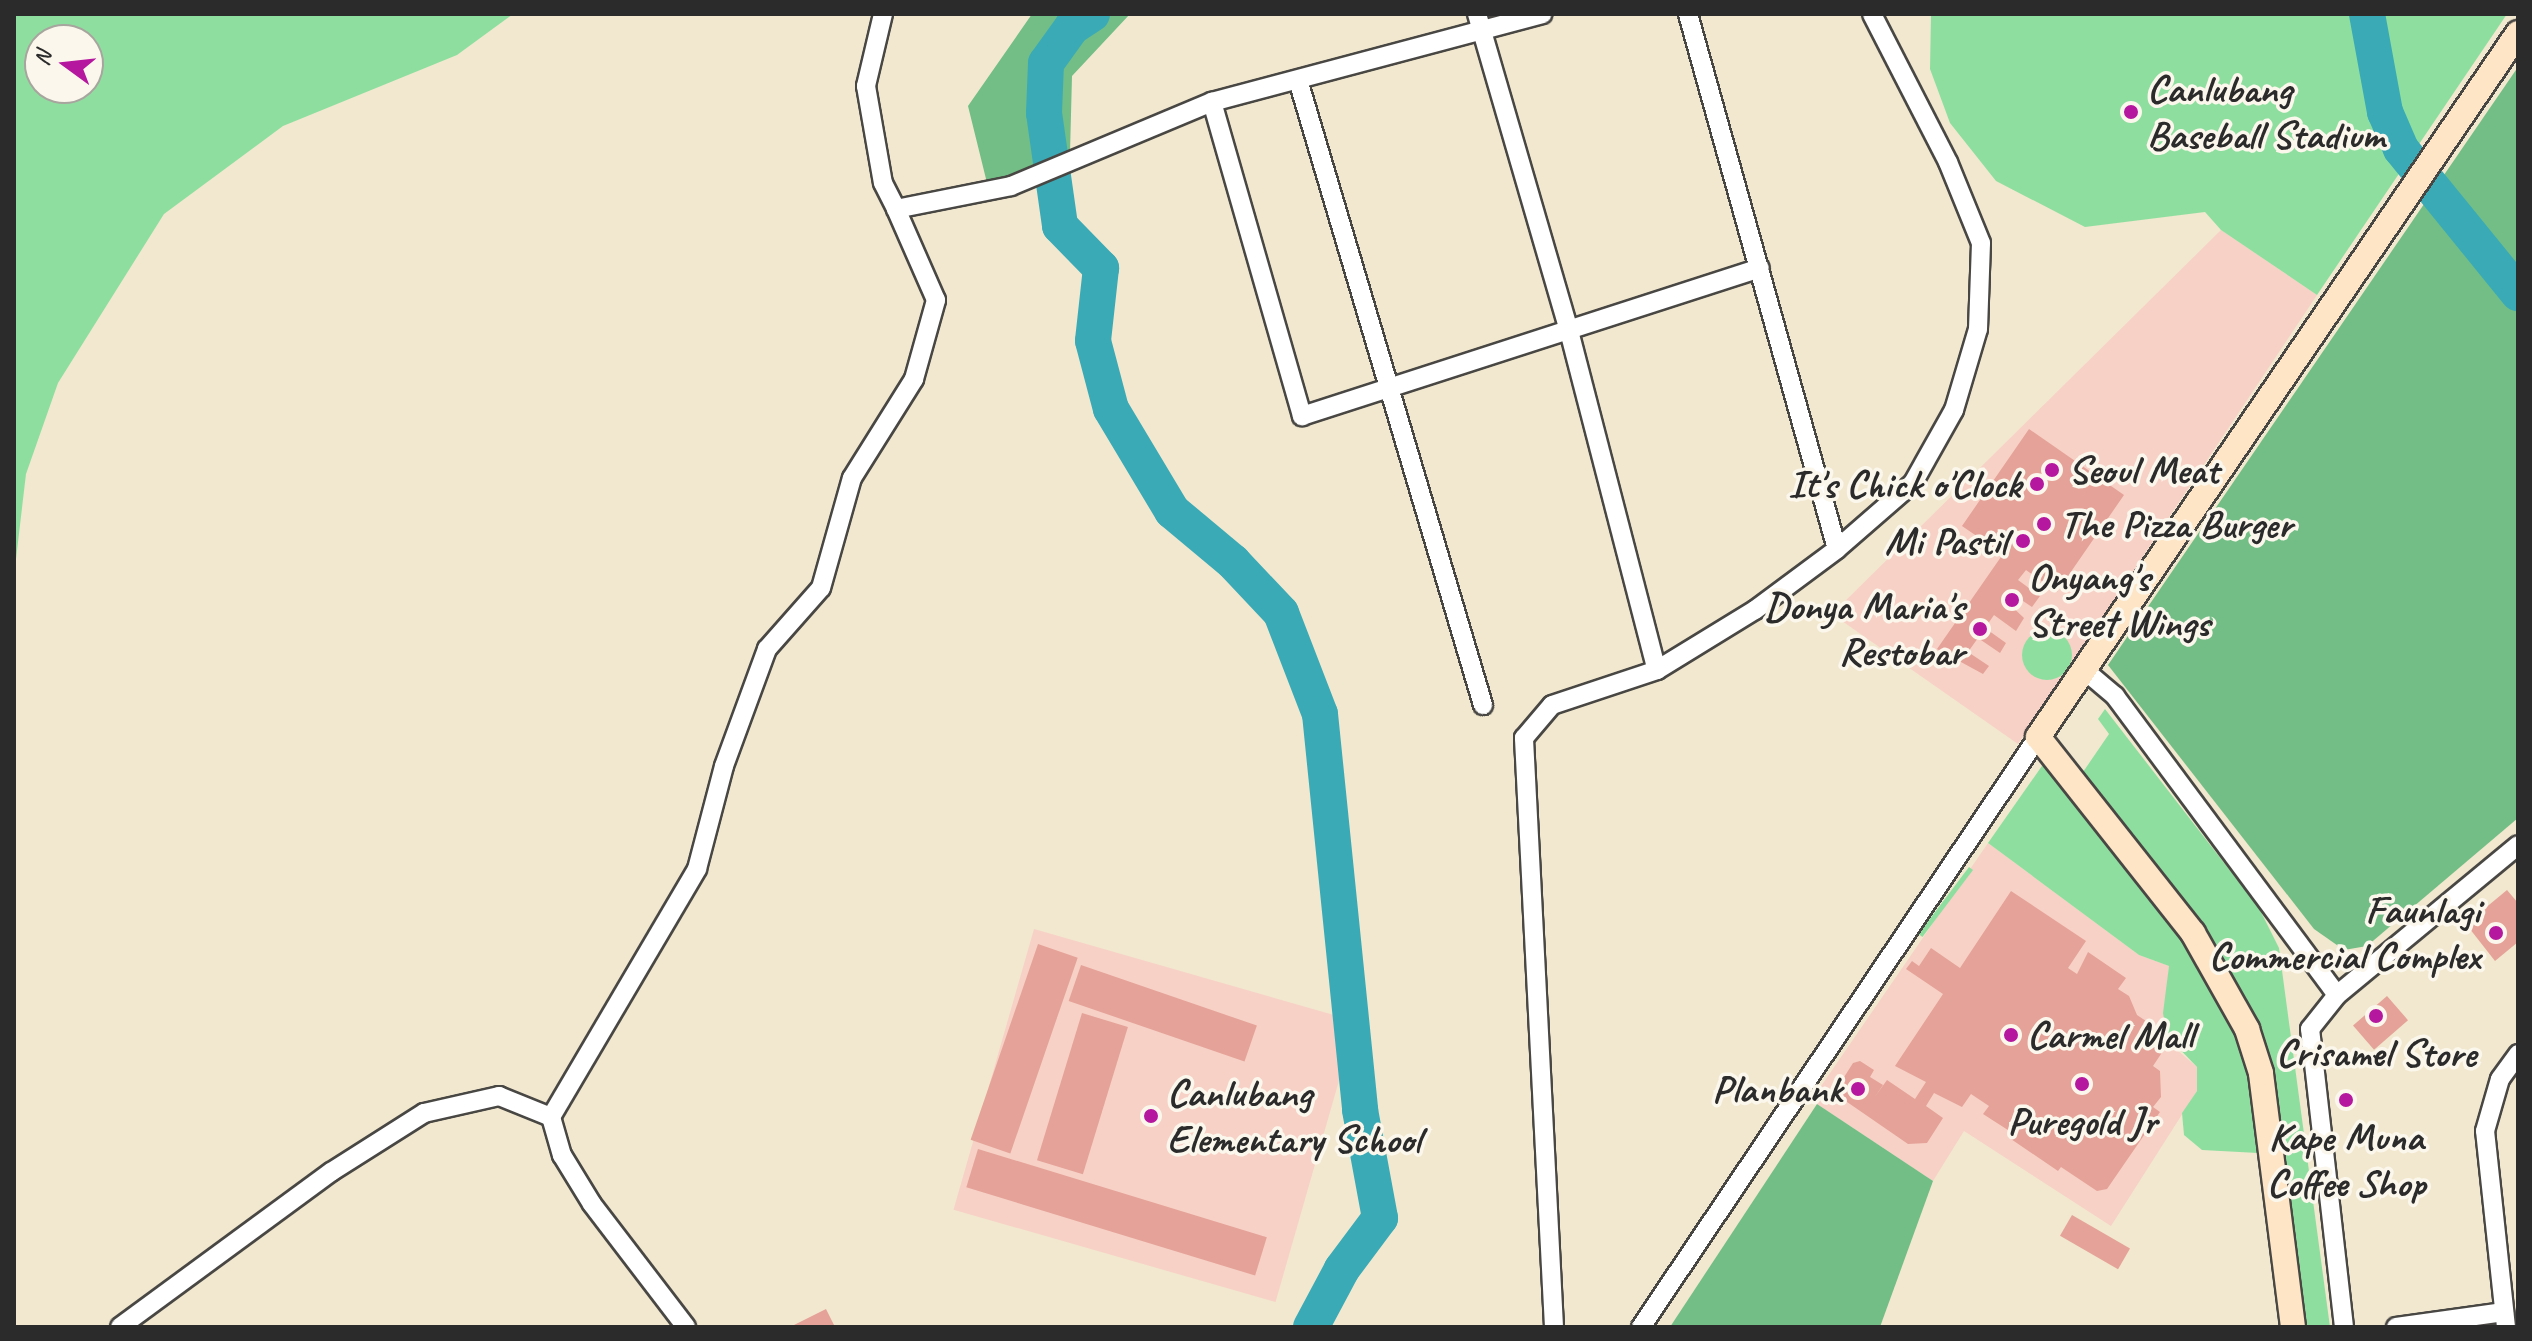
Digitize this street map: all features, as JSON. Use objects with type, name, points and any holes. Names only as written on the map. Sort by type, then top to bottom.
[{"type":"street","points":[[686,1327],[592,1204],[562,1155],[551,1117],[697,869],[724,766],[767,649],[821,588],[852,478],[914,379],[936,300],[883,183],[866,86],[883,14]]},
{"type":"street","points":[[896,209],[1011,186],[1069,166],[1212,102],[1298,80],[1480,23],[1543,14]]},
{"type":"street","points":[[1688,14],[1837,549]]},
{"type":"street","points":[[1554,1327],[1524,738],[1552,705],[1657,670],[1755,610],[1837,549],[1913,483],[1954,410],[1978,329],[1981,243],[1948,162],[1872,14]]},
{"type":"street","points":[[1480,23],[1568,327],[1657,670]]},
{"type":"street","points":[[1641,1327],[2083,669],[2518,33]]},
{"type":"street","points":[[1298,80],[1483,705]]},
{"type":"street","points":[[1212,102],[1302,416],[1568,327],[1760,268]]},
{"type":"street","points":[[2083,669],[2115,696],[2337,995]]},
{"type":"street","points":[[2038,737],[2193,933],[2247,1029],[2261,1073],[2293,1327]]},
{"type":"street","points":[[2344,1327],[2309,1049],[2314,1019],[2337,995],[2518,845]]},
{"type":"street","points":[[2396,1327],[2505,1319],[2485,1131],[2500,1079],[2518,1054]]},
{"type":"street","points":[[120,1327],[331,1172],[424,1113],[499,1096],[551,1117]]},
{"type":"shaded area","points":[[2221,230],[2317,295],[2018,744],[1832,614]]},
{"type":"shaded area","name":"Carmel Mall","points":[[1988,843],[2139,955],[2169,966],[2164,1027],[2170,1044],[2197,1067],[2197,1091],[2111,1226],[1964,1131],[1933,1181],[1817,1104],[1817,1092]]},
{"type":"shaded area","name":"Canlubang Elementary School","points":[[1034,929],[1356,1021],[1276,1302],[954,1210]]},
{"type":"green space","points":[[14,14],[513,14],[457,55],[283,126],[164,214],[58,383],[26,474],[14,576]]},
{"type":"green space","points":[[1032,14],[1130,14],[1072,76],[1070,153],[987,183],[968,106]]},
{"type":"green space","name":"Canlubang Baseball Stadium","points":[[1931,14],[2507,14],[2317,295],[2221,230],[2205,212],[2085,227],[1996,181],[1950,123],[1930,69]]},
{"type":"green space","points":[[2518,67],[2518,818],[2367,946],[2344,950],[2314,929],[2108,665]]},
{"type":"green space","points":[[2047,630],[2064,638],[2072,655],[2064,672],[2047,680],[2030,672],[2022,655],[2030,638]]},
{"type":"green space","points":[[2105,709],[2259,908],[2279,948],[2330,1327],[2307,1327],[2274,1074],[2255,1016],[2220,953],[2083,772],[2109,734],[2098,719]]},
{"type":"green space","points":[[2044,763],[2182,935],[2234,1025],[2250,1076],[2258,1153],[2202,1150],[2184,1135],[2182,1113],[2197,1091],[2197,1067],[2167,1036],[2163,1013],[2169,966],[2139,955],[1988,843]]},
{"type":"green space","points":[[1969,867],[1973,870],[1922,937],[1918,934]]},
{"type":"green space","points":[[1817,1104],[1933,1181],[1880,1327],[1670,1327]]},
{"type":"building","points":[[2029,429],[2124,495],[2057,592],[2026,570],[2018,580],[2040,596],[2032,607],[2020,599],[2015,607],[2005,600],[2024,618],[2016,631],[1994,615],[1985,628],[2006,643],[2000,653],[1978,638],[1968,652],[1989,666],[1983,674],[1937,649],[2003,554],[1962,526]]},
{"type":"building","name":"Faunlagi Commercial Complex","points":[[2507,890],[2518,903],[2518,942],[2495,961],[2466,924]]},
{"type":"building","name":"Carmel Mall","points":[[2011,891],[2086,941],[2068,968],[2077,974],[2088,952],[2126,978],[2118,989],[2129,996],[2137,1015],[2161,1031],[2152,1044],[2163,1051],[2153,1066],[2160,1071],[2161,1097],[2153,1107],[2160,1112],[2107,1189],[2097,1191],[2061,1167],[2058,1171],[2008,1137],[2011,1132],[1983,1114],[1989,1106],[1971,1094],[1962,1107],[1934,1093],[1926,1106],[1943,1118],[1927,1143],[1908,1144],[1834,1093],[1853,1063],[1860,1061],[1874,1070],[1870,1077],[1883,1085],[1874,1098],[1887,1080],[1915,1099],[1926,1082],[1895,1066],[1943,994],[1906,969],[1912,961],[1919,966],[1931,948],[1960,968]]},
{"type":"building","points":[[1038,944],[1078,958],[1010,1153],[971,1140]]},
{"type":"building","points":[[1081,965],[1257,1026],[1244,1061],[1069,1001]]},
{"type":"building","points":[[2387,996],[2408,1020],[2374,1050],[2353,1026]]},
{"type":"building","points":[[1082,1013],[1128,1027],[1083,1174],[1037,1160]]},
{"type":"building","points":[[978,1149],[1267,1237],[1255,1276],[966,1187]]},
{"type":"building","points":[[2072,1215],[2130,1249],[2118,1269],[2060,1236]]},
{"type":"building","points":[[826,1309],[835,1327],[790,1327]]},
{"type":"waterway","points":[[1092,14],[1072,27],[1046,63],[1044,113],[1060,226],[1101,268],[1093,341],[1111,409],[1172,511],[1233,562],[1281,613],[1320,714],[1360,1110],[1380,1218],[1342,1269],[1311,1327]]},
{"type":"waterway","points":[[2367,14],[2385,112],[2401,149],[2518,293]]},
{"type":"place","name":"Canlubang Baseball Stadium","points":[[2131,112]]},
{"type":"place","name":"Seoul Meat","points":[[2052,470]]},
{"type":"place","name":"It's Chick o'Clock","points":[[2037,484]]},
{"type":"place","name":"The Pizza Burger","points":[[2044,524]]},
{"type":"place","name":"Mi Pastil","points":[[2023,541]]},
{"type":"place","name":"Onyang's Street Wings","points":[[2012,600]]},
{"type":"place","name":"Donya Maria's Restobar","points":[[1980,629]]},
{"type":"place","name":"Faunlagi Commercial Complex","points":[[2496,933]]},
{"type":"place","name":"Crisamel Store","points":[[2376,1016]]},
{"type":"place","name":"Carmel Mall","points":[[2011,1035]]},
{"type":"place","name":"Puregold Jr","points":[[2082,1084]]},
{"type":"place","name":"Planbank","points":[[1858,1089]]},
{"type":"place","name":"Kape Muna Coffee Shop","points":[[2346,1100]]},
{"type":"place","name":"Canlubang Elementary School","points":[[1151,1116]]}]
